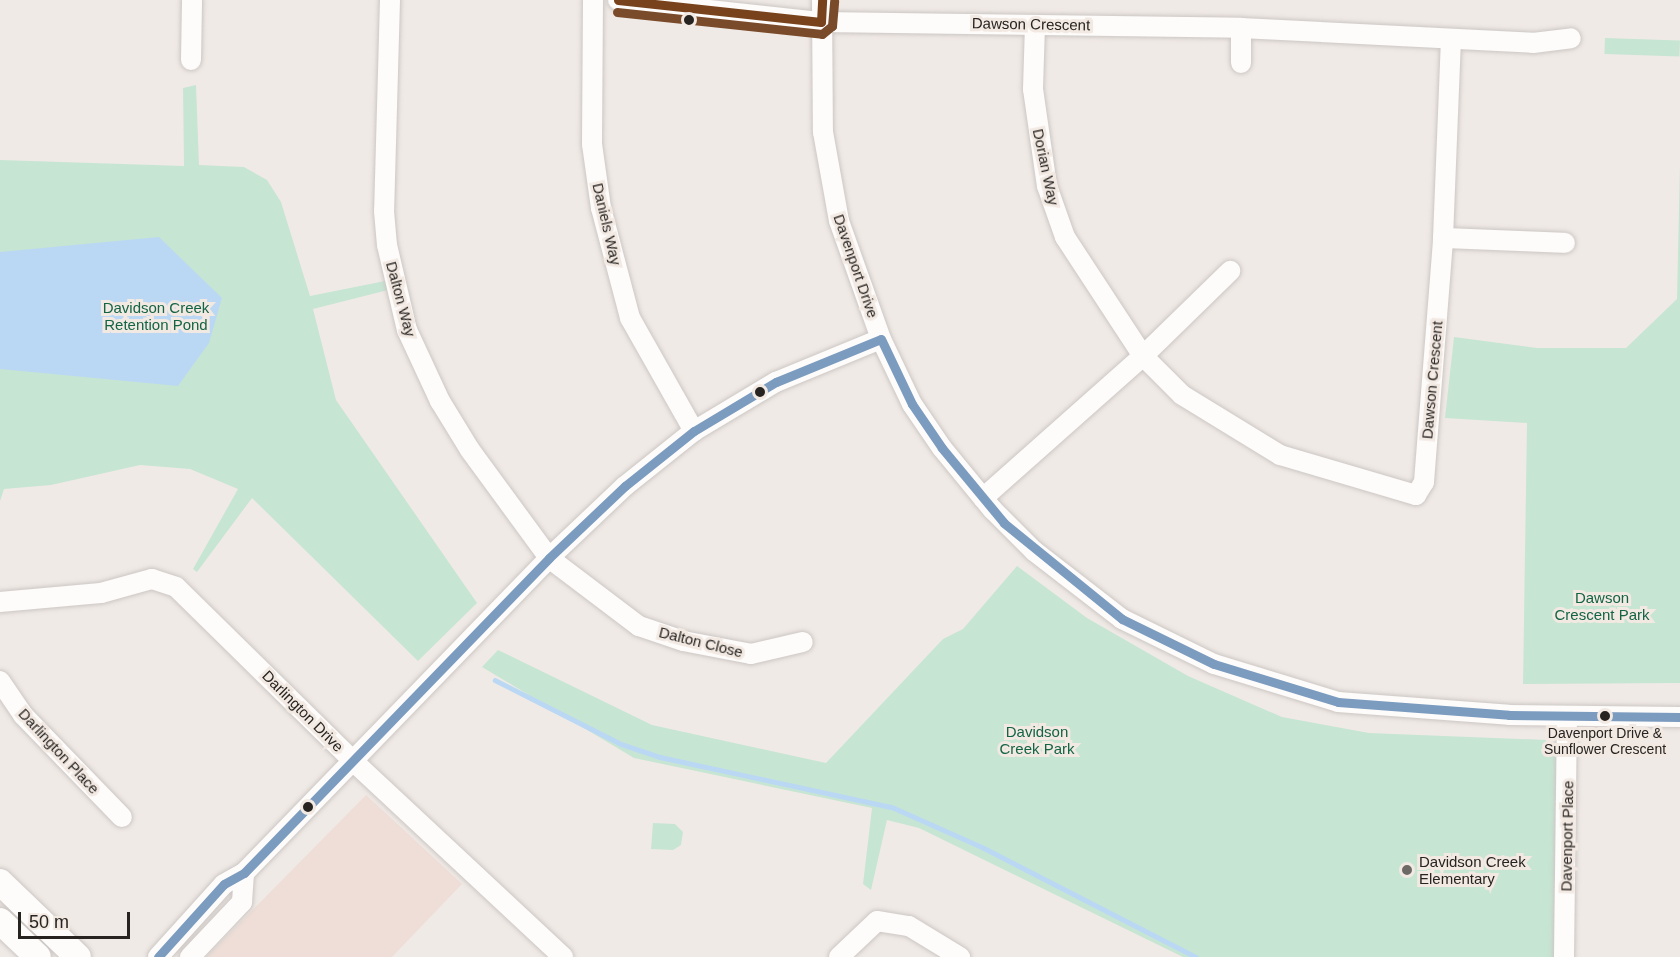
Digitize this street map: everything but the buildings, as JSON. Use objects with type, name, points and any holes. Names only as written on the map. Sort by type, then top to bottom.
[{"type":"main road","points":[[0,882],[78,957]]},
{"type":"main road","points":[[0,921],[38,957]]},
{"type":"street","points":[[191,60],[192,0]]},
{"type":"street","name":"Dalton Way","points":[[390,0],[384,211],[387,245],[407,330],[440,401],[470,450],[549,558]]},
{"type":"street","name":"Daniels Way","points":[[593,0],[592,144],[601,208],[630,318],[694,431]]},
{"type":"street","name":"Dawson Crescent","points":[[618,0],[821,22],[1241,28],[1533,43],[1571,38]]},
{"type":"street","name":"Davenport Drive","points":[[822,0],[823,132],[837,210],[881,339],[912,404],[942,448],[983,498],[1034,551],[1122,619],[1214,664],[1338,702],[1567,716],[1680,717]]},
{"type":"street","name":"Dorian Way","points":[[1035,25],[1033,89],[1047,186],[1065,237],[1143,356],[1182,395],[1243,436],[1316,468],[1391,488]]},
{"type":"street","points":[[1241,28],[1241,63]]},
{"type":"street","name":"Dawson Crescent","points":[[1391,488],[1416,495],[1424,482],[1443,238],[1451,40]]},
{"type":"street","points":[[1443,238],[1565,243]]},
{"type":"street","points":[[983,498],[1143,356],[1230,271]]},
{"type":"street","points":[[158,957],[224,884],[244,873],[354,762],[549,558],[625,486],[694,431],[776,382],[881,339]]},
{"type":"street","name":"Dalton Close","points":[[549,558],[639,626],[683,641],[751,654],[803,642]]},
{"type":"street","name":"Darlington Drive","points":[[0,602],[101,593],[163,580],[183,592],[354,762],[554,954]]},
{"type":"street","name":"Darlington Place","points":[[0,681],[23,715],[122,817]]},
{"type":"street","name":"Davenport Place","points":[[1564,957],[1567,716]]},
{"type":"street","points":[[190,957],[242,902],[244,873]]},
{"type":"street","points":[[839,957],[877,921],[909,926],[960,957]]},
{"type":"shaded area","points":[[366,795],[462,884],[392,957],[206,957]]},
{"type":"green space","points":[[1605,38],[1680,41],[1679,57],[1604,54]]},
{"type":"green space","name":"Davidson Creek Retention Pond","points":[[196,85],[199,165],[244,167],[267,180],[281,202],[310,296],[390,280],[392,289],[313,309],[336,400],[477,603],[418,661],[252,498],[197,572],[193,569],[238,489],[190,469],[140,465],[51,485],[4,489],[0,501],[0,160],[184,166],[183,88]]},
{"type":"green space","name":"Dawson Crescent Park","points":[[1680,164],[1680,683],[1523,684],[1527,423],[1445,418],[1454,337],[1537,348],[1626,348],[1677,299]]},
{"type":"green space","name":"Davidson Creek Park","points":[[1017,566],[1087,618],[1188,676],[1282,717],[1369,733],[1547,740],[1556,753],[1554,957],[1183,957],[919,828],[887,820],[871,890],[863,884],[872,808],[634,758],[482,667],[498,650],[652,725],[826,763],[943,639],[963,629]]},
{"type":"green space","points":[[653,823],[675,824],[683,832],[681,845],[673,850],[651,849]]},
{"type":"water","points":[[159,237],[222,298],[209,343],[178,386],[0,369],[0,252]]},
{"type":"waterway","points":[[495,680],[621,744],[660,757],[892,807],[984,848],[1196,957]]},
{"type":"transit line","points":[[618,0],[821,22],[822,0]]},
{"type":"transit line","points":[[617,12],[822,34],[832,26],[834,1]]},
{"type":"transit line","points":[[158,957],[224,884],[244,873],[549,558],[625,486],[694,431],[776,382],[881,339],[912,404],[942,448],[1004,523],[1122,619],[1214,664],[1338,702],[1509,715],[1680,717]]},
{"type":"place","name":"Davenport Drive & Sunflower Crescent","points":[[1605,716]]},
{"type":"place","name":"Davidson Creek Elementary","points":[[1407,870]]}]
